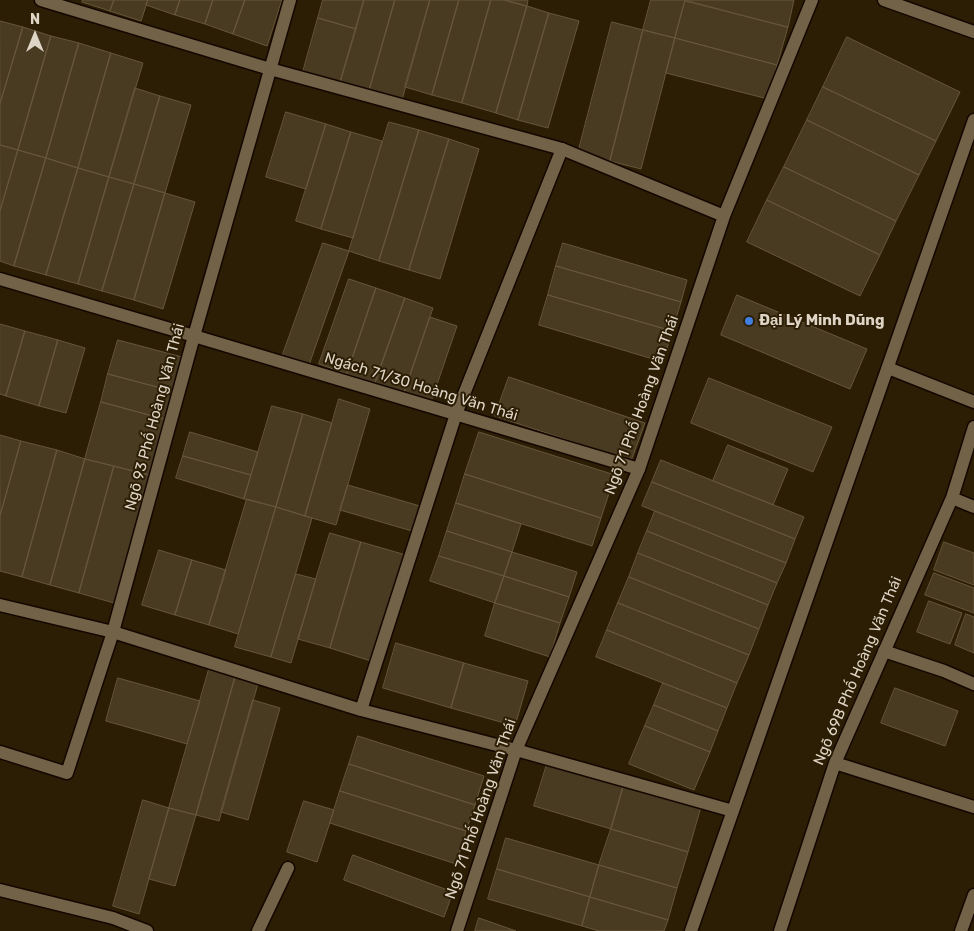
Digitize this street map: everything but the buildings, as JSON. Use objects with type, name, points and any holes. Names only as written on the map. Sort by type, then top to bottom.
[{"type":"street","points":[[41,0],[270,69],[562,150],[724,216]]},
{"type":"street","name":"Ngõ 93 Phố Hoàng Văn Thái","points":[[0,752],[67,773],[113,632],[194,336],[290,0]]},
{"type":"street","name":"Ngõ 71 Phố Hoàng Văn Thái","points":[[457,931],[516,750],[639,469],[724,216],[812,0]]},
{"type":"street","points":[[884,0],[974,32]]},
{"type":"street","points":[[691,931],[974,120]]},
{"type":"street","points":[[362,710],[456,414],[562,150]]},
{"type":"street","name":"Ngách 71/30 Hoàng Văn Thái","points":[[0,279],[639,469]]},
{"type":"street","points":[[888,368],[974,402]]},
{"type":"street","name":"Ngõ 69B Phố Hoàng Văn Thái","points":[[780,931],[835,763],[952,498],[974,427]]},
{"type":"street","points":[[952,498],[974,507]]},
{"type":"street","points":[[0,604],[113,632],[362,710],[516,750],[733,811]]},
{"type":"street","points":[[884,651],[944,671],[974,684]]},
{"type":"street","points":[[835,763],[974,807]]},
{"type":"street","points":[[258,931],[288,868]]},
{"type":"street","points":[[0,890],[113,918],[147,931]]},
{"type":"street","points":[[961,931],[974,895]]},
{"type":"place","name":"Đại Lý Minh Dũng","points":[[749,321]]}]
